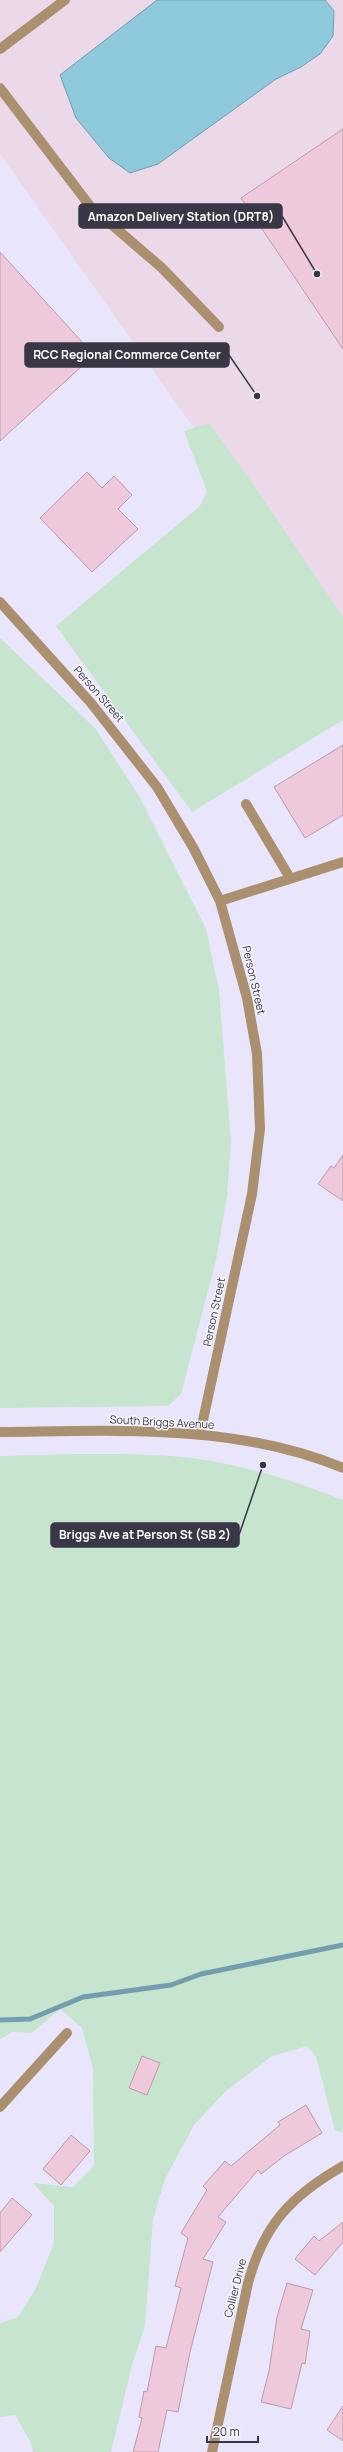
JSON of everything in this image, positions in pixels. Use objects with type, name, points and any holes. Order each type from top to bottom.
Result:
[{"type":"street","points":[[0,50],[64,0]]},
{"type":"street","points":[[0,88],[90,206],[162,268],[219,327]]},
{"type":"street","name":"Person Street","points":[[0,602],[91,703],[157,787],[194,848],[220,901],[247,998],[257,1054],[260,1129],[252,1194],[200,1434]]},
{"type":"street","points":[[246,804],[290,878]]},
{"type":"street","points":[[220,901],[343,862]]},
{"type":"street","name":"South Briggs Avenue","points":[[0,1432],[143,1431],[200,1434],[253,1442],[343,1468]]},
{"type":"street","points":[[0,2107],[67,2032]]},
{"type":"street","name":"Collier Drive","points":[[212,2452],[248,2283],[261,2244],[274,2223],[287,2208],[318,2182],[343,2166]]},
{"type":"shaded area","points":[[0,0],[343,0],[343,639],[0,154]]},
{"type":"green space","points":[[209,423],[257,490],[343,617],[343,720],[192,812],[56,626],[200,506],[207,491],[184,431]]},
{"type":"green space","points":[[0,638],[95,728],[139,796],[206,929],[219,990],[231,1142],[227,1196],[216,1260],[181,1394],[168,1406],[0,1408]]},
{"type":"green space","points":[[76,1454],[152,1455],[208,1460],[271,1475],[343,1500],[343,2120],[342,2133],[335,2130],[316,2057],[307,2046],[272,2056],[226,2091],[194,2125],[165,2179],[153,2219],[145,2326],[132,2365],[111,2452],[33,2452],[31,2443],[15,2415],[0,2417],[0,2323],[18,2317],[36,2288],[54,2243],[54,2206],[33,2183],[73,2187],[94,2166],[93,2069],[82,2028],[60,2009],[32,2033],[13,2032],[0,2039],[0,1456]]},
{"type":"water","points":[[157,0],[325,0],[334,11],[333,36],[320,54],[301,67],[276,79],[158,164],[130,173],[109,158],[76,118],[60,75]]},
{"type":"building","points":[[343,129],[343,349],[241,198]]},
{"type":"building","points":[[0,252],[94,355],[0,441]]},
{"type":"building","points":[[87,472],[102,488],[114,476],[132,495],[118,509],[138,529],[92,572],[40,518]]},
{"type":"building","points":[[343,745],[343,815],[305,838],[274,787]]},
{"type":"building","points":[[343,1155],[343,1201],[318,1184],[331,1166],[334,1168]]},
{"type":"building","points":[[142,2056],[160,2063],[147,2095],[129,2088]]},
{"type":"building","points":[[306,2105],[322,2133],[284,2156],[261,2174],[258,2170],[218,2217],[226,2222],[203,2259],[213,2262],[190,2352],[178,2412],[167,2410],[158,2452],[133,2452],[142,2418],[139,2417],[144,2391],[147,2392],[156,2346],[166,2348],[181,2288],[175,2286],[188,2238],[181,2233],[207,2190],[203,2186],[225,2161],[231,2166],[280,2125],[278,2122]]},
{"type":"building","points":[[71,2135],[90,2151],[61,2185],[43,2169]]},
{"type":"building","points":[[12,2198],[32,2215],[0,2252],[0,2213]]},
{"type":"building","points":[[343,2222],[343,2242],[315,2275],[295,2259],[314,2236],[319,2241]]},
{"type":"building","points":[[287,2283],[313,2290],[301,2329],[310,2331],[305,2364],[302,2363],[291,2409],[261,2402],[269,2371],[277,2317]]},
{"type":"building","points":[[343,2406],[343,2441],[327,2430]]},
{"type":"waterway","points":[[0,2020],[30,2019],[83,1997],[171,1985],[201,1974],[343,1945]]},
{"type":"place","name":"Amazon Delivery Station (DRT8)","points":[[317,274]]},
{"type":"place","name":"RCC Regional Commerce Center","points":[[257,396]]},
{"type":"place","name":"Briggs Ave at Person St (SB 2)","points":[[263,1465]]}]
